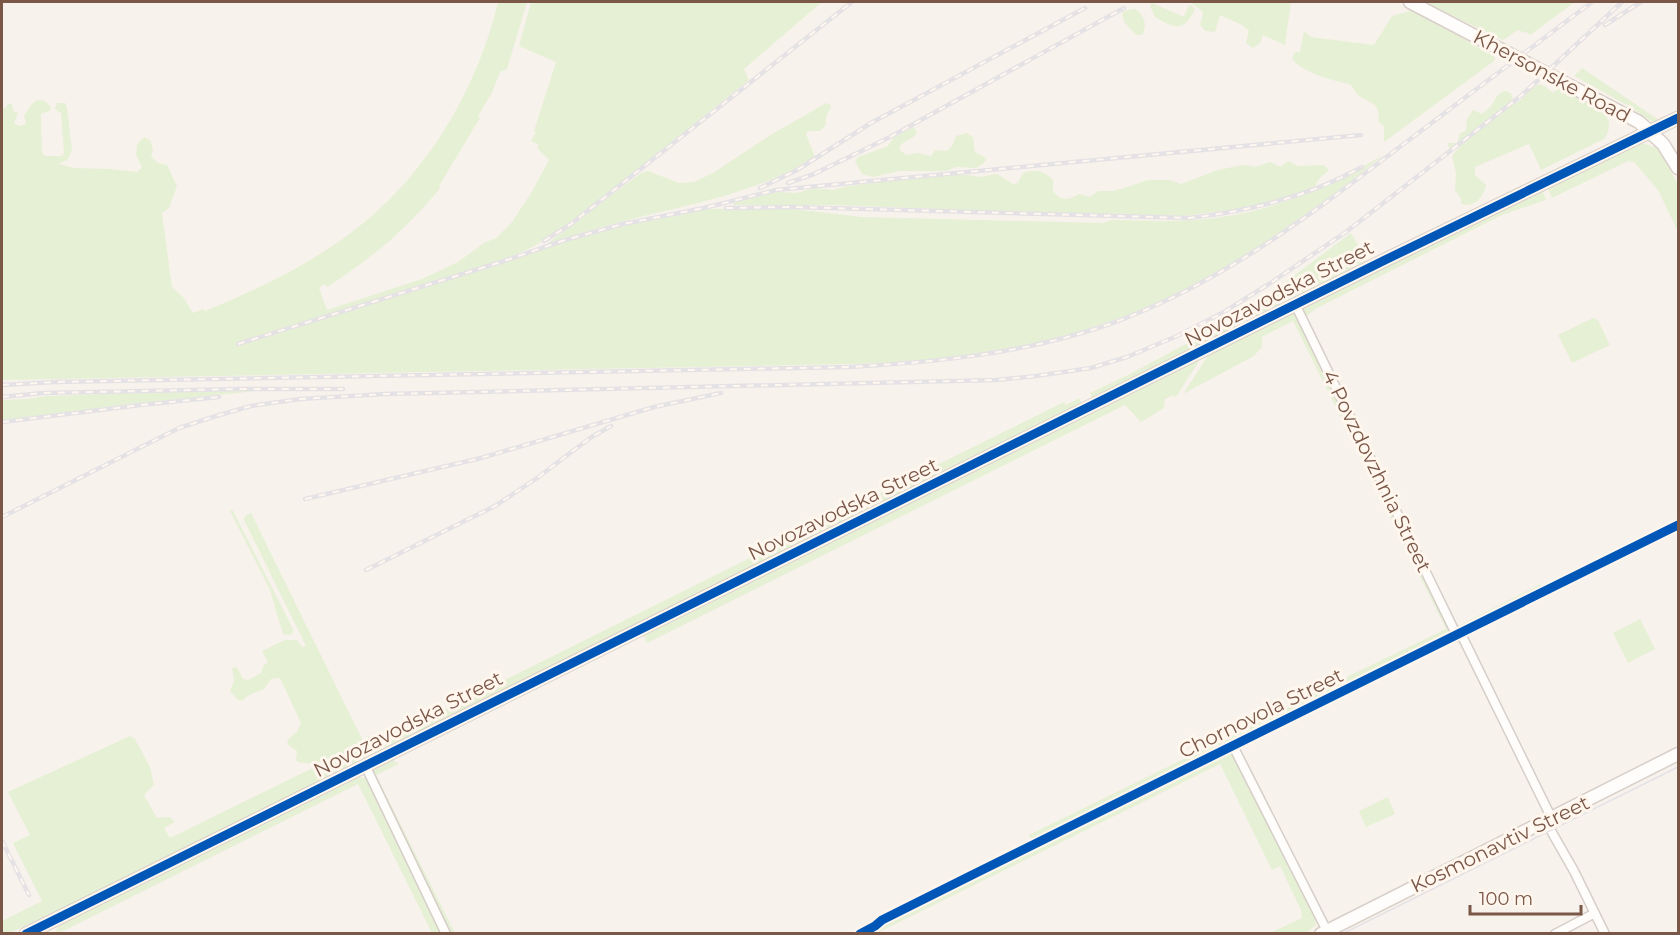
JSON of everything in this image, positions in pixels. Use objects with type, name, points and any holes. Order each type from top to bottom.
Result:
[{"type":"street","name":"Khersonske Road","points":[[1410,2],[1624,113],[1651,132],[1663,144],[1678,168]]},
{"type":"street","name":"Novozavodska Street","points":[[26,933],[46,929],[365,765],[1387,259],[1678,118]]},
{"type":"street","name":"4 Povzdovzhnia Street","points":[[1296,306],[1605,933]]},
{"type":"street","name":"Chornovola Street","points":[[860,933],[972,875],[1678,525]]},
{"type":"street","points":[[1233,746],[1324,932]]},
{"type":"street","name":"Kosmonavtiv Street","points":[[1324,932],[1549,821],[1678,754]]},
{"type":"street","points":[[365,765],[446,933]]},
{"type":"street","points":[[1555,933],[1595,913]]},
{"type":"green space","points":[[498,2],[527,2],[507,69],[500,72],[492,93],[478,116],[480,118],[439,186],[440,188],[414,217],[359,265],[327,287],[324,284],[319,288],[327,310],[422,279],[458,262],[484,243],[496,238],[512,222],[549,160],[537,148],[539,145],[531,141],[536,132],[534,131],[556,62],[519,46],[531,2],[822,2],[744,69],[749,80],[571,223],[536,245],[504,261],[238,345],[505,262],[565,241],[669,214],[705,209],[794,209],[862,217],[1103,223],[1111,220],[1160,221],[1216,218],[1267,207],[1315,190],[1385,154],[1269,242],[1220,273],[1194,286],[1135,312],[1074,333],[979,355],[923,361],[851,364],[2,380],[2,109],[8,104],[12,104],[13,111],[18,113],[14,123],[20,126],[26,124],[24,115],[33,103],[39,100],[47,102],[51,110],[41,114],[42,152],[45,156],[62,156],[64,153],[61,113],[55,108],[57,103],[65,103],[72,150],[68,159],[59,164],[74,168],[137,172],[142,167],[136,155],[137,144],[144,137],[150,140],[153,150],[151,156],[158,163],[167,165],[177,186],[169,208],[162,213],[172,287],[183,297],[193,313],[203,309],[205,311],[269,283],[310,260],[349,234],[391,198],[432,149],[450,121],[479,63]]},
{"type":"green space","points":[[1190,2],[1291,2],[1285,45],[1263,35],[1260,43],[1253,48],[1246,43],[1249,31],[1242,25],[1220,15],[1215,32],[1205,31],[1200,25],[1203,12]]},
{"type":"green space","points":[[1424,2],[1575,2],[1530,35],[1518,30],[1503,40]]},
{"type":"green space","points":[[1152,3],[1182,16],[1189,5],[1195,9],[1187,22],[1173,26],[1155,17],[1150,6]]},
{"type":"green space","points":[[1136,9],[1144,21],[1145,28],[1142,35],[1136,35],[1124,22],[1122,12]]},
{"type":"green space","points":[[1413,10],[1495,57],[1494,61],[1384,142],[1384,126],[1379,123],[1377,107],[1358,95],[1350,84],[1309,71],[1292,58],[1295,52],[1300,52],[1304,31],[1311,37],[1374,45],[1392,16]]},
{"type":"green space","points":[[1582,68],[1662,122],[1657,125],[1627,105],[1574,76]]},
{"type":"green space","points":[[1539,84],[1553,93],[1558,88],[1603,112],[1609,123],[1604,139],[1541,170],[1529,144],[1475,167],[1475,175],[1486,185],[1485,189],[1478,201],[1466,205],[1461,204],[1461,199],[1455,190],[1456,173],[1452,156],[1461,145]]},
{"type":"green space","points":[[1505,91],[1511,93],[1513,100],[1451,150],[1448,143],[1457,143],[1460,133],[1466,131],[1467,119],[1473,110],[1482,114],[1499,94]]},
{"type":"green space","points":[[826,103],[831,105],[826,125],[820,131],[809,131],[806,134],[815,157],[791,171],[741,191],[548,243],[641,173],[648,171],[679,183],[694,182],[713,173],[769,136]]},
{"type":"green space","points":[[913,127],[917,132],[915,136],[900,145],[900,150],[906,155],[918,153],[931,156],[935,150],[947,151],[956,136],[967,133],[973,137],[975,152],[986,158],[985,162],[976,168],[956,167],[946,171],[899,171],[873,177],[862,174],[855,162],[858,157],[888,146],[893,138]]},
{"type":"green space","points":[[1640,143],[1656,147],[1660,151],[1678,185],[1678,232],[1658,190],[1634,162],[1628,161],[1552,198],[1547,187]]},
{"type":"green space","points":[[1288,161],[1298,166],[1323,165],[1329,170],[1318,180],[1314,188],[1288,198],[1245,208],[1184,216],[1090,215],[835,205],[733,205],[734,202],[778,192],[796,193],[815,188],[833,190],[847,186],[940,175],[979,177],[997,174],[1013,184],[1018,183],[1023,173],[1032,171],[1046,174],[1053,180],[1053,191],[1059,197],[1068,199],[1079,194],[1090,197],[1098,191],[1114,191],[1148,180],[1170,180],[1181,184],[1218,170],[1243,165],[1256,167],[1270,162],[1281,167]]},
{"type":"green space","points":[[1542,190],[1546,200],[1502,215],[1317,308],[1306,316],[1458,626],[1541,584],[1541,588],[1459,631],[1301,309]]},
{"type":"green space","points":[[1351,233],[1367,260],[1216,339],[1092,398],[1090,393],[1210,331],[1213,336]]},
{"type":"green space","points":[[1296,313],[1452,633],[1034,840],[1029,835],[1446,629],[1293,321],[1262,337],[1262,347],[1254,356],[1183,394],[1209,354]]},
{"type":"green space","points":[[1593,318],[1598,320],[1610,345],[1572,363],[1558,335]]},
{"type":"green space","points":[[1196,361],[1198,363],[1175,398],[1174,395],[1165,399],[1164,408],[1141,422],[1125,405],[647,643],[643,635],[645,629]]},
{"type":"green space","points":[[241,389],[257,391],[2,421],[2,400],[46,396]]},
{"type":"green space","points":[[1079,398],[1082,404],[366,760],[362,757],[357,760],[358,764],[350,771],[10,933],[2,933],[2,921],[42,901],[13,843],[30,835],[8,792],[130,736],[135,739],[150,767],[154,785],[144,795],[157,818],[170,817],[175,822],[164,828],[170,838],[321,764],[320,762],[311,764],[298,762],[296,760],[297,751],[287,744],[301,723],[280,678],[271,679],[264,689],[249,695],[242,701],[230,691],[234,681],[232,668],[237,667],[243,679],[248,680],[261,673],[264,664],[268,663],[262,651],[285,640],[297,640],[302,647],[306,646],[244,520],[245,516],[251,513],[364,743],[368,736],[396,734],[1064,402],[1066,405]]},
{"type":"green space","points":[[232,509],[293,629],[290,635],[283,634],[270,590],[230,511]]},
{"type":"green space","points":[[1640,619],[1655,649],[1628,663],[1613,633]]},
{"type":"green space","points":[[1227,753],[1236,757],[1315,918],[1316,925],[1306,933],[1270,933],[1302,918],[1301,910],[1280,866],[1272,870],[1220,764],[877,933],[867,934],[884,923]]},
{"type":"green space","points":[[390,758],[399,764],[376,775],[455,933],[449,933],[370,771],[372,767]]},
{"type":"green space","points":[[356,776],[368,779],[442,933],[432,933],[358,784],[55,933],[59,925]]},
{"type":"green space","points":[[1388,797],[1395,814],[1366,827],[1359,811]]},
{"type":"tram line","points":[[1342,934],[1678,767]]},
{"type":"railway","points":[[544,241],[571,224],[852,2]]},
{"type":"railway","points":[[2,385],[55,382],[850,367],[946,359],[1041,344],[1104,326],[1144,310],[1221,272],[1257,250],[1328,201],[1592,2]]},
{"type":"railway","points":[[2,517],[179,428],[251,406],[300,399],[385,394],[997,380],[1091,368],[1127,357],[1177,336],[1224,312],[1346,232],[1522,95],[1622,2]]},
{"type":"railway","points":[[1605,25],[1641,2]]},
{"type":"railway","points":[[760,188],[797,170],[871,123],[1085,8]]},
{"type":"railway","points":[[788,183],[814,174],[890,137],[1124,8]]},
{"type":"railway","points":[[238,344],[565,240],[623,224],[704,208],[776,190],[1361,135]]},
{"type":"railway","points":[[726,208],[793,207],[1189,218],[1278,201],[1321,187],[1362,167]]},
{"type":"railway","points":[[2,397],[43,393],[343,389]]},
{"type":"railway","points":[[305,499],[481,458],[654,407],[721,393]]},
{"type":"railway","points":[[2,422],[219,397]]},
{"type":"railway","points":[[366,570],[495,506],[590,438],[611,426]]},
{"type":"railway","points":[[2,841],[29,895]]},
{"type":"cycle path","points":[[26,934],[1387,259],[1678,118]]},
{"type":"cycle path","points":[[860,934],[882,920],[1678,525]]}]
